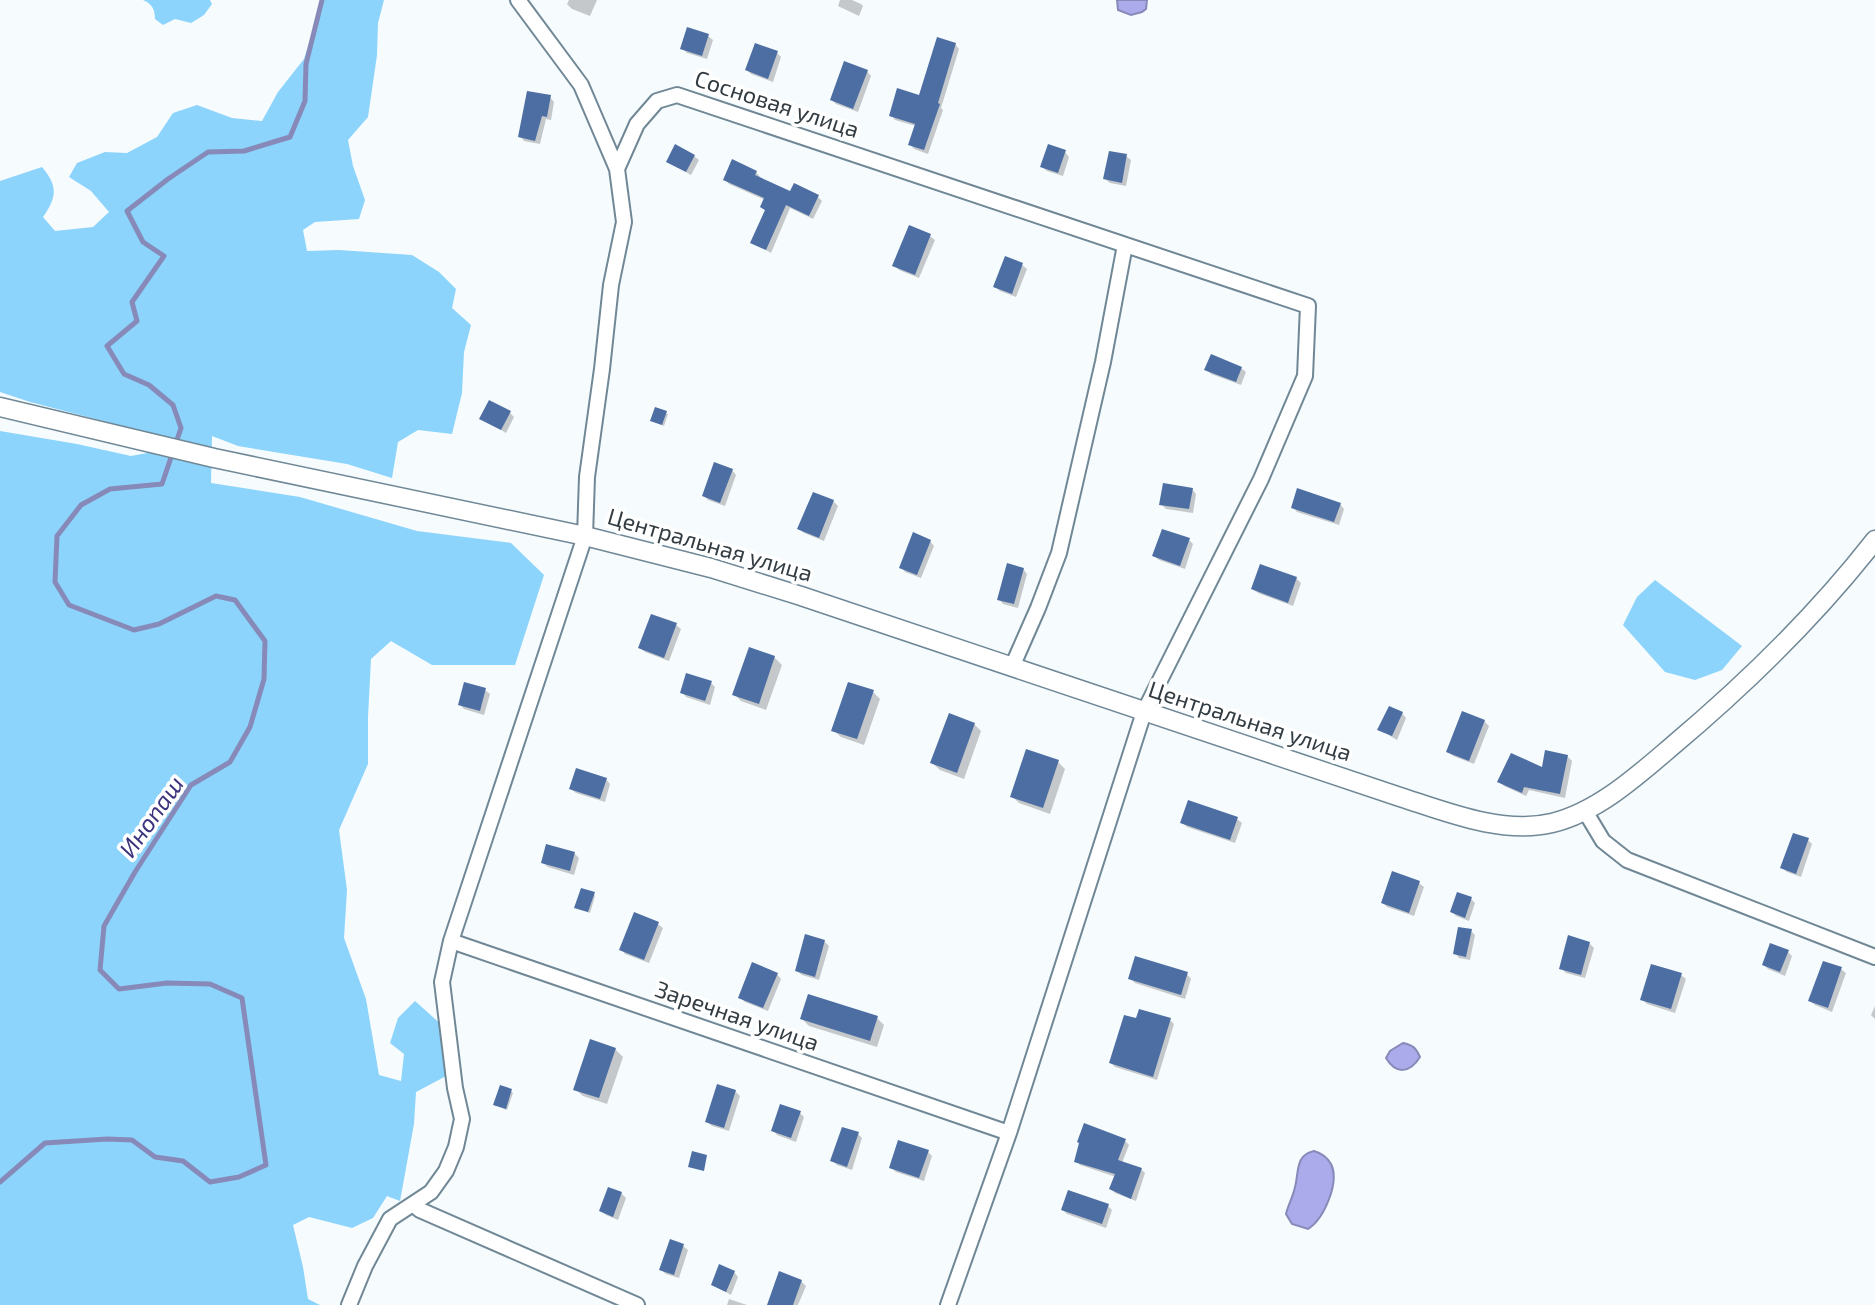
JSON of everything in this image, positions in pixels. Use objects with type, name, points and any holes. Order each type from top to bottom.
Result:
[{"type":"street","points":[[349,1305],[365,1266],[390,1219],[431,1192],[446,1171],[456,1147],[462,1119],[442,982],[451,941],[585,536],[587,477],[611,285],[624,222],[617,169],[581,85],[518,0]]},
{"type":"street","name":"Сосновая улица","points":[[617,169],[637,124],[657,101],[677,95],[1308,306],[1305,376],[1261,479],[1144,712]]},
{"type":"street","points":[[1012,667],[1059,553],[1103,362],[1125,245]]},
{"type":"street","name":"Центральная улица","points":[[0,407],[214,458],[585,536],[711,568],[1476,822],[1506,826],[1550,824],[1585,811],[1649,766],[1749,679],[1803,626],[1875,540]]},
{"type":"street","points":[[948,1305],[1009,1133],[1144,712]]},
{"type":"street","points":[[1585,811],[1603,841],[1627,860],[1875,957]]},
{"type":"street","name":"Заречная улица","points":[[451,941],[1009,1133]]},
{"type":"street","points":[[414,1205],[637,1305]]},
{"type":"shaded area","points":[[143,0],[210,0],[212,4],[204,15],[191,23],[175,19],[163,25],[155,19],[151,5]]},
{"type":"shaded area","points":[[323,0],[384,0],[378,23],[377,55],[368,117],[348,140],[353,166],[365,200],[359,219],[315,222],[303,230],[307,251],[339,250],[412,255],[439,272],[456,289],[452,308],[471,325],[464,352],[462,393],[452,434],[418,430],[398,442],[392,478],[347,464],[238,446],[212,436],[211,483],[300,497],[417,531],[511,543],[544,575],[515,665],[432,665],[391,641],[371,659],[368,764],[339,830],[347,890],[344,938],[366,999],[379,1075],[401,1081],[404,1054],[390,1043],[398,1018],[415,1001],[444,1027],[448,1075],[416,1092],[414,1124],[400,1201],[387,1196],[373,1218],[352,1228],[309,1217],[293,1225],[308,1299],[320,1305],[0,1305],[0,431],[131,456],[147,453],[145,435],[0,392],[0,181],[42,167],[51,180],[54,192],[43,217],[55,231],[93,227],[109,212],[91,191],[69,177],[77,163],[105,152],[127,153],[157,137],[173,113],[197,105],[232,118],[262,121],[278,92],[304,59]]},
{"type":"shaded area","points":[[1117,0],[1147,0],[1146,9],[1131,15],[1118,10]]},
{"type":"shaded area","points":[[1655,580],[1742,646],[1722,670],[1695,680],[1665,672],[1623,625],[1637,597]]},
{"type":"shaded area","points":[[1403,1043],[1414,1047],[1420,1057],[1412,1066],[1403,1070],[1394,1067],[1386,1058],[1390,1051]]},
{"type":"shaded area","points":[[1314,1151],[1324,1156],[1331,1164],[1333,1180],[1325,1209],[1308,1229],[1292,1224],[1286,1214],[1301,1160]]},
{"type":"building","points":[[687,27],[709,34],[702,56],[680,49]]},
{"type":"building","points":[[937,37],[956,43],[938,103],[940,104],[924,150],[908,145],[915,124],[889,116],[897,88],[919,95]]},
{"type":"building","points":[[755,43],[778,51],[768,79],[745,70]]},
{"type":"building","points":[[844,61],[868,70],[853,109],[830,100]]},
{"type":"building","points":[[527,91],[551,95],[547,117],[542,116],[535,141],[518,137]]},
{"type":"building","points":[[675,144],[695,155],[686,172],[666,162]]},
{"type":"building","points":[[1048,144],[1066,150],[1058,173],[1040,167]]},
{"type":"building","points":[[1109,151],[1127,154],[1122,183],[1103,179]]},
{"type":"building","points":[[732,159],[757,171],[755,175],[790,191],[794,183],[819,195],[809,216],[786,205],[766,250],[750,243],[765,210],[760,207],[764,198],[723,180]]},
{"type":"building","points":[[909,225],[931,234],[915,275],[892,266]]},
{"type":"building","points":[[1005,256],[1023,263],[1012,294],[993,287]]},
{"type":"building","points":[[1211,354],[1242,367],[1236,382],[1204,370]]},
{"type":"building","points":[[489,400],[511,411],[501,430],[479,419]]},
{"type":"building","points":[[655,407],[667,411],[662,425],[650,421]]},
{"type":"building","points":[[714,462],[733,469],[720,503],[702,496]]},
{"type":"building","points":[[1163,483],[1193,488],[1189,509],[1159,505]]},
{"type":"building","points":[[1297,488],[1341,503],[1334,522],[1291,508]]},
{"type":"building","points":[[813,492],[834,500],[819,538],[797,529]]},
{"type":"building","points":[[1162,529],[1190,538],[1180,566],[1152,556]]},
{"type":"building","points":[[913,532],[931,540],[917,575],[899,568]]},
{"type":"building","points":[[1007,563],[1024,568],[1014,604],[997,600]]},
{"type":"building","points":[[1260,564],[1297,577],[1288,603],[1251,589]]},
{"type":"building","points":[[651,614],[677,623],[664,658],[638,648]]},
{"type":"building","points":[[749,647],[775,656],[759,704],[732,695]]},
{"type":"building","points":[[686,673],[712,681],[705,701],[680,693]]},
{"type":"building","points":[[464,682],[486,688],[480,711],[458,705]]},
{"type":"building","points":[[848,682],[874,690],[857,739],[831,731]]},
{"type":"building","points":[[1389,706],[1403,712],[1392,736],[1377,730]]},
{"type":"building","points":[[1462,711],[1485,720],[1469,761],[1446,752]]},
{"type":"building","points":[[949,713],[975,723],[957,773],[930,763]]},
{"type":"building","points":[[1026,749],[1059,760],[1043,808],[1010,797]]},
{"type":"building","points":[[1545,750],[1568,755],[1560,794],[1524,787],[1522,793],[1497,782],[1511,753],[1542,767]]},
{"type":"building","points":[[576,768],[607,778],[600,799],[569,789]]},
{"type":"building","points":[[1188,800],[1238,817],[1230,840],[1180,823]]},
{"type":"building","points":[[1793,833],[1809,838],[1796,874],[1780,868]]},
{"type":"building","points":[[546,844],[575,852],[570,871],[541,863]]},
{"type":"building","points":[[1392,871],[1420,881],[1409,913],[1381,903]]},
{"type":"building","points":[[581,888],[595,892],[588,912],[574,908]]},
{"type":"building","points":[[1457,892],[1472,897],[1465,918],[1450,912]]},
{"type":"building","points":[[634,912],[659,922],[644,960],[619,950]]},
{"type":"building","points":[[1458,927],[1472,929],[1466,957],[1453,954]]},
{"type":"building","points":[[805,934],[825,940],[815,977],[795,971]]},
{"type":"building","points":[[1568,935],[1590,942],[1581,975],[1559,969]]},
{"type":"building","points":[[1770,943],[1789,950],[1780,972],[1762,965]]},
{"type":"building","points":[[1135,956],[1188,972],[1181,995],[1128,979]]},
{"type":"building","points":[[1823,961],[1842,967],[1828,1008],[1808,1001]]},
{"type":"building","points":[[752,962],[778,973],[763,1008],[738,998]]},
{"type":"building","points":[[1651,964],[1682,973],[1671,1009],[1640,1000]]},
{"type":"building","points":[[808,994],[878,1016],[870,1041],[800,1019]]},
{"type":"building","points":[[1139,1009],[1171,1018],[1153,1077],[1109,1063],[1124,1015],[1136,1018]]},
{"type":"building","points":[[590,1039],[616,1048],[599,1098],[573,1090]]},
{"type":"building","points":[[717,1084],[736,1090],[724,1128],[705,1122]]},
{"type":"building","points":[[500,1085],[512,1089],[506,1109],[493,1105]]},
{"type":"building","points":[[780,1104],[801,1111],[791,1138],[771,1131]]},
{"type":"building","points":[[1084,1123],[1126,1139],[1118,1160],[1142,1168],[1131,1199],[1109,1189],[1115,1174],[1074,1162]]},
{"type":"building","points":[[842,1127],[859,1132],[847,1167],[830,1161]]},
{"type":"building","points":[[898,1140],[929,1150],[919,1178],[889,1168]]},
{"type":"building","points":[[692,1151],[707,1155],[704,1171],[688,1167]]},
{"type":"building","points":[[608,1187],[622,1192],[613,1217],[599,1211]]},
{"type":"building","points":[[1068,1190],[1109,1204],[1102,1224],[1061,1210]]},
{"type":"building","points":[[670,1239],[684,1244],[674,1275],[659,1270]]},
{"type":"building","points":[[719,1264],[735,1271],[726,1292],[711,1285]]},
{"type":"building","points":[[779,1271],[802,1280],[793,1305],[767,1305]]},
{"type":"waterway","name":"Инопаш","points":[[0,1182],[45,1143],[107,1139],[132,1140],[155,1157],[183,1161],[210,1182],[239,1177],[266,1165],[242,998],[210,984],[167,983],[119,989],[100,970],[104,926],[135,872],[191,785],[230,762],[250,727],[264,679],[265,641],[235,600],[216,596],[159,624],[134,630],[69,605],[55,582],[57,536],[81,505],[110,489],[162,484],[181,428],[173,405],[149,385],[124,374],[107,346],[137,321],[132,302],[164,256],[143,242],[127,211],[208,152],[244,151],[290,137],[305,101],[306,64],[322,0]]}]
